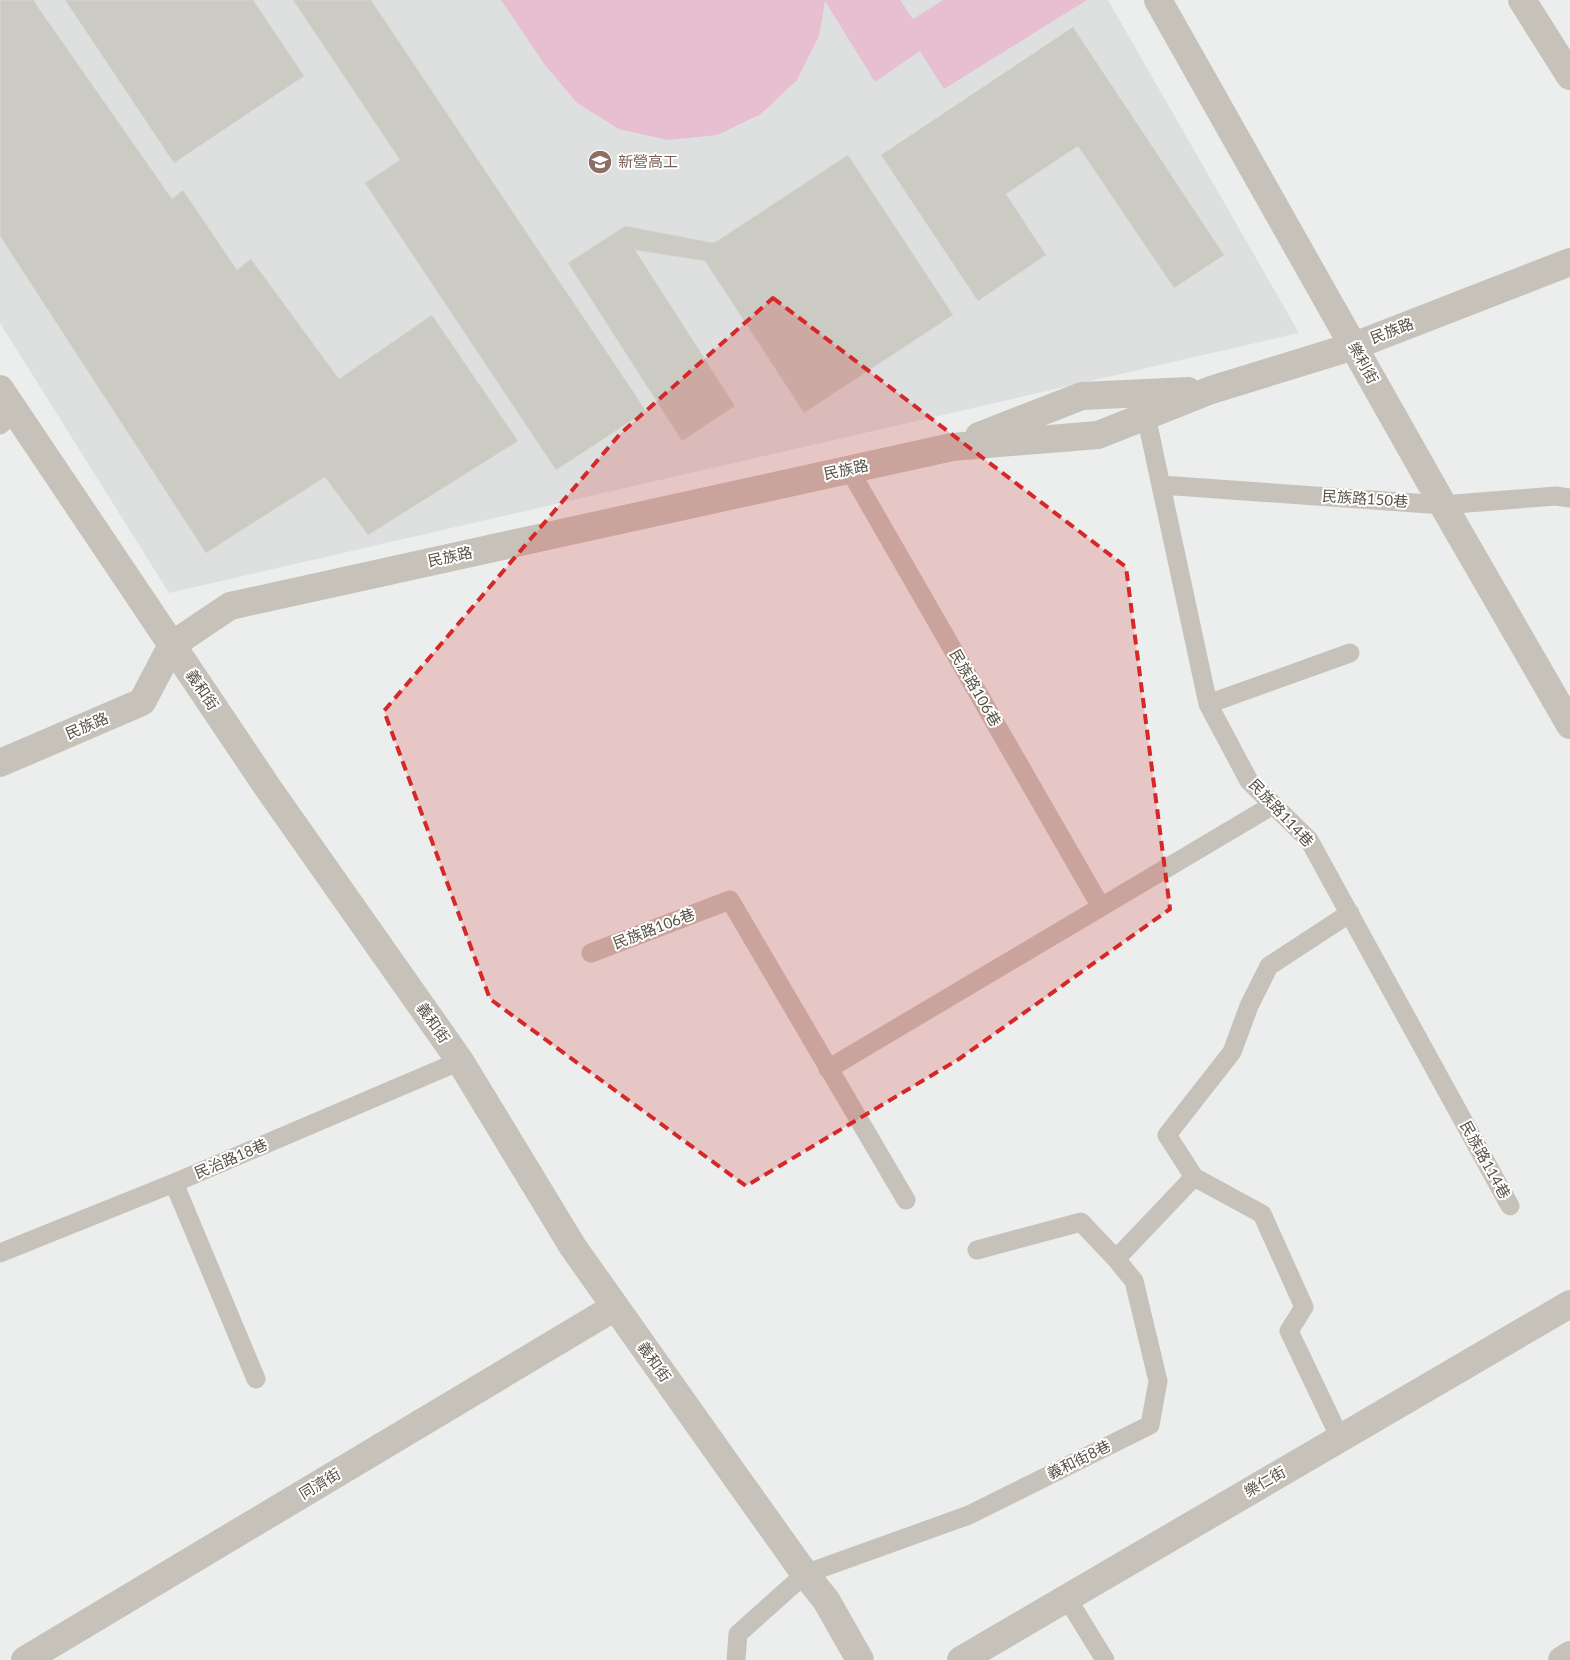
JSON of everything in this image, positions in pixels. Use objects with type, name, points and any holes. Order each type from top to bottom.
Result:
[{"type":"street","name":"樂利街","points":[[1158,0],[1443,505],[1570,725]]},
{"type":"street","points":[[1522,0],[1570,76]]},
{"type":"street","name":"民族路","points":[[0,762],[142,702],[172,644],[230,606],[952,447],[1098,435],[1211,390],[1354,346],[1570,262]]},
{"type":"street","name":"義和街","points":[[0,389],[8,418],[172,644],[268,788],[460,1061],[573,1247],[805,1574],[826,1600],[860,1660]]},
{"type":"street","name":"民族路","points":[[952,447],[1082,396],[1211,390]]},
{"type":"street","name":"樂仁街","points":[[974,1657],[1067,1598],[1570,1304]]},
{"type":"street","name":"同濟街","points":[[25,1660],[615,1307]]},
{"type":"street","points":[[1562,1660],[1570,1655]]},
{"type":"lane","name":"民族路114巷","points":[[1146,416],[1208,704],[1250,782],[1309,840],[1510,1206]]},
{"type":"lane","name":"民族路106巷","points":[[850,470],[1101,907]]},
{"type":"lane","name":"民族路150巷","points":[[1161,485],[1443,505],[1556,496],[1570,498]]},
{"type":"lane","points":[[1208,704],[1350,654]]},
{"type":"lane","points":[[828,1069],[1273,805]]},
{"type":"lane","name":"民族路106巷","points":[[591,953],[730,900],[906,1200]]},
{"type":"lane","points":[[1340,1438],[1288,1331],[1304,1307],[1262,1214],[1194,1177],[1167,1136],[1232,1052],[1248,1006],[1269,966],[1350,913]]},
{"type":"lane","name":"民治路18巷","points":[[0,1253],[174,1183],[460,1061]]},
{"type":"lane","points":[[1116,1259],[1194,1177]]},
{"type":"lane","points":[[174,1183],[256,1379]]},
{"type":"lane","name":"義和街8巷","points":[[736,1660],[738,1634],[805,1574],[969,1515],[1150,1425],[1158,1381],[1134,1281],[1116,1259],[1080,1222],[978,1250]]},
{"type":"lane","points":[[1067,1598],[1105,1660]]},
{"type":"highlighted area","points":[[773,298],[1126,567],[1170,909],[959,1059],[746,1186],[490,999],[384,711],[620,434]]},
{"type":"shaded area","name":"新營高工","points":[[0,0],[1108,0],[1299,333],[169,593],[0,323]]},
{"type":"shaded area","points":[[501,0],[900,0],[913,19],[943,0],[1087,0],[944,89],[920,51],[875,82],[825,1],[819,36],[797,80],[761,114],[717,135],[668,140],[619,129],[577,103],[545,65]]},
{"type":"building","points":[[0,0],[33,0],[172,199],[183,190],[237,270],[251,259],[339,379],[432,315],[518,441],[368,535],[325,477],[206,553],[0,236]]},
{"type":"building","points":[[65,0],[253,0],[304,76],[174,163]]},
{"type":"building","points":[[293,0],[371,0],[646,411],[556,470],[365,183],[400,160]]},
{"type":"building","points":[[1073,27],[1224,255],[1174,288],[1078,146],[1006,194],[1046,255],[978,301],[881,155]]},
{"type":"building","points":[[848,155],[953,315],[804,413],[705,261],[635,250],[735,406],[682,441],[568,263],[625,226],[714,243]]},
{"type":"place","name":"新營高工","points":[[600,162]]}]
